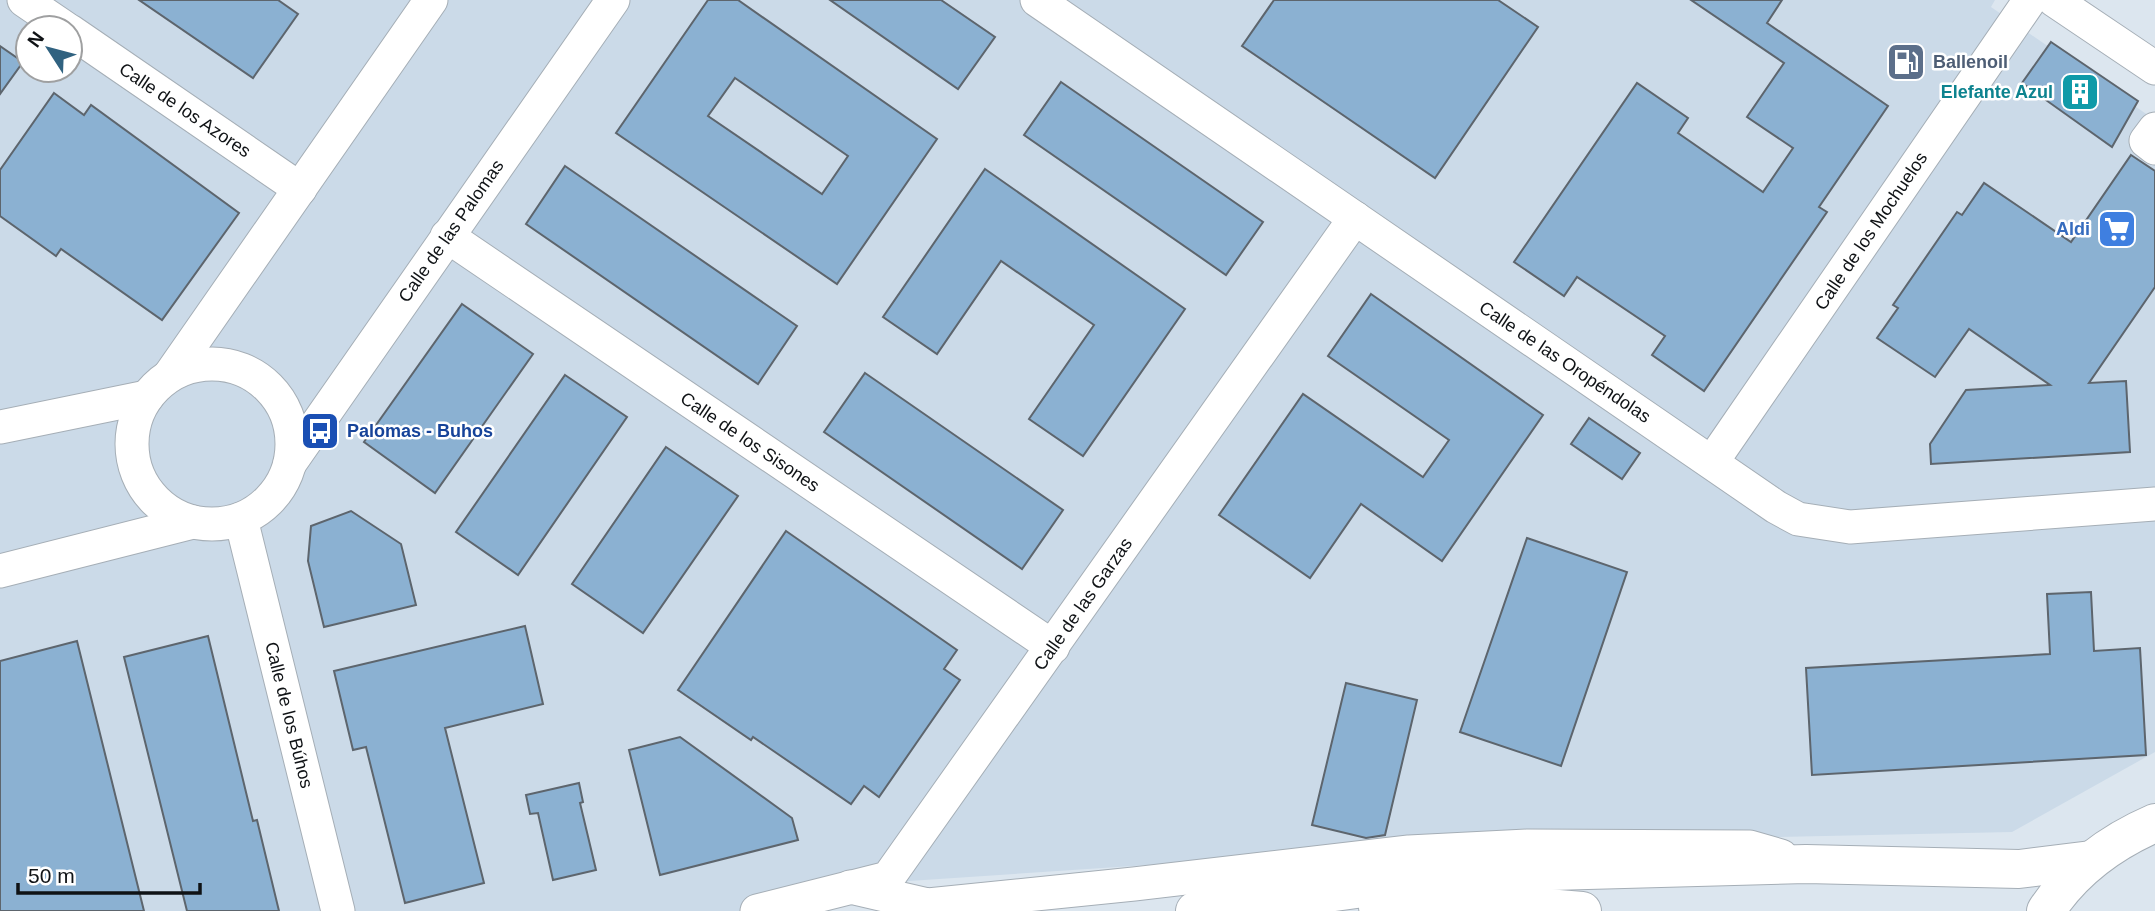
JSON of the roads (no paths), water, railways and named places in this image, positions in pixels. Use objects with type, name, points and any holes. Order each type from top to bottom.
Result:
[{"type":"main road","points":[[2046,911],[2059,891],[2091,860],[2138,830],[2155,823]]},
{"type":"main road","points":[[1200,910],[1473,873],[1806,864],[2019,869],[2091,860]]},
{"type":"main road","points":[[1200,910],[1435,906],[1582,911]]},
{"type":"street","points":[[24,0],[44,14]]},
{"type":"street","points":[[0,427],[158,386],[195,365],[222,364],[247,372],[270,387],[285,410],[292,436],[290,463],[280,486],[263,505],[242,519],[217,524],[193,522],[169,512],[149,495],[136,472],[131,446],[135,420],[158,386],[300,188],[431,0]]},
{"type":"street","name":"Calle de las Palomas","points":[[290,463],[613,0]]},
{"type":"street","name":"Calle de las Oropéndolas","points":[[1037,0],[1776,508],[1798,519],[1850,527],[2155,504]]},
{"type":"street","name":"Calle de los Mochuelos","points":[[1712,462],[2030,0]]},
{"type":"street","points":[[2054,0],[2149,58]]},
{"type":"street","name":"Calle de los Azores","points":[[84,41],[300,188]]},
{"type":"street","points":[[2155,129],[2146,141],[2155,148]]},
{"type":"street","name":"Calle de las Garzas","points":[[757,911],[888,877],[1355,218]]},
{"type":"street","name":"Calle de los Sisones","points":[[447,236],[1053,647]]},
{"type":"street","name":"Calle de los Búhos","points":[[242,519],[338,911]]},
{"type":"street","points":[[0,571],[193,522]]},
{"type":"street","points":[[850,887],[928,905],[1409,852],[1527,846],[1749,847],[1806,864]]},
{"type":"place","name":"Ballenoil","points":[[1906,62]]},
{"type":"place","name":"Elefante Azul","points":[[2080,92]]},
{"type":"place","name":"Aldi","points":[[2117,229]]},
{"type":"place","name":"Palomas - Buhos","points":[[320,431]]}]
